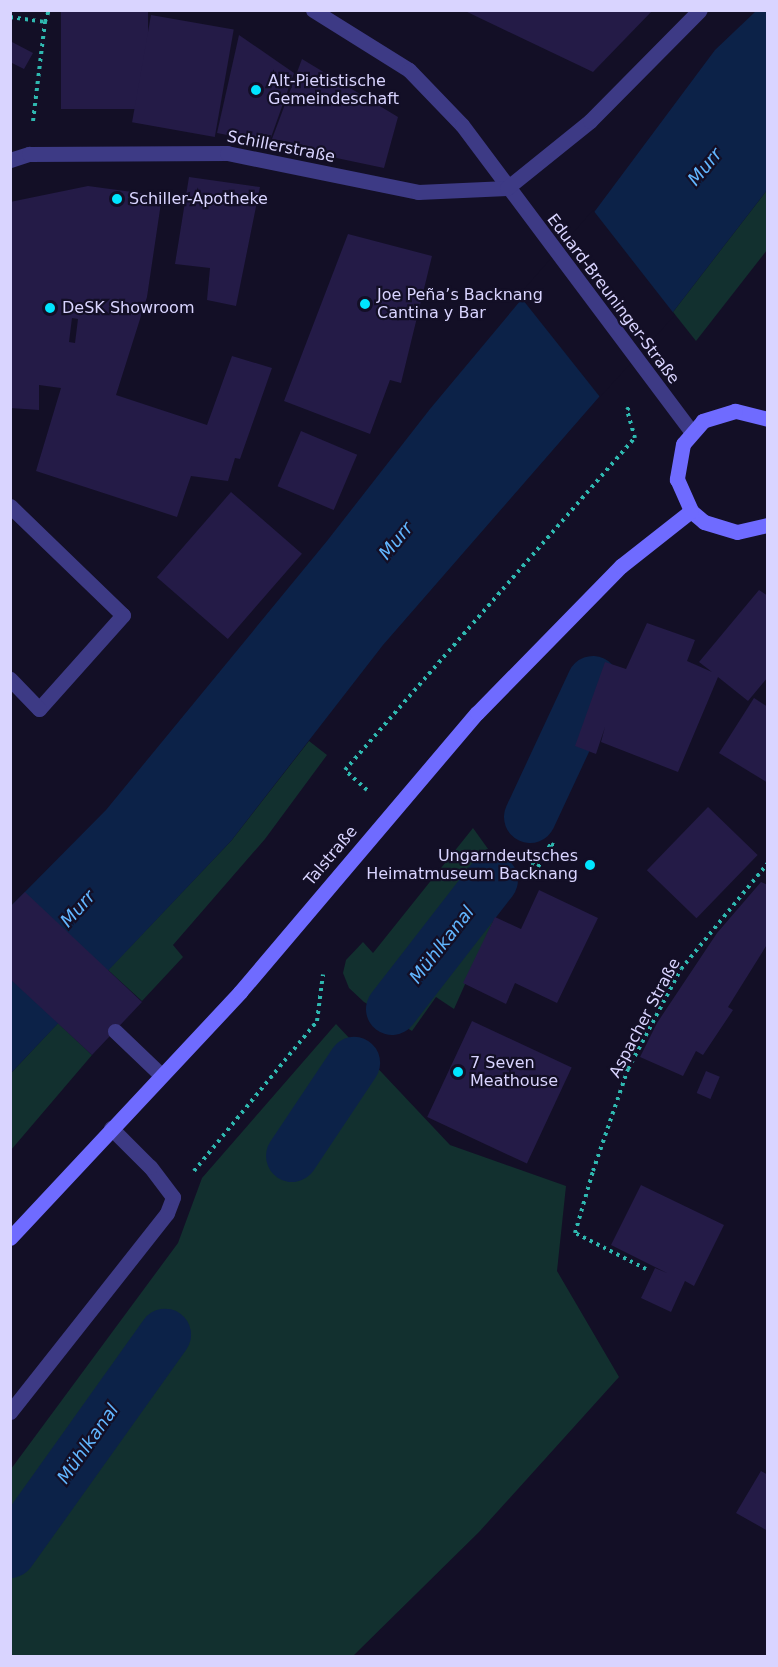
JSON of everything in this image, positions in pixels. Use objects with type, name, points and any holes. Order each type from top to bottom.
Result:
[{"type":"street","name":"Eduard-Breuninger-Straße","points":[[314,10],[408,69],[462,125],[557,255],[692,431]]},
{"type":"street","points":[[507,188],[590,120],[700,10]]},
{"type":"street","name":"Schillerstraße","points":[[10,160],[29,154],[226,153],[418,192],[507,188]]},
{"type":"street","points":[[768,419],[735,411],[717,414],[692,431],[683,444],[677,470],[682,496],[691,511],[720,530],[737,532],[768,525]]},
{"type":"street","points":[[10,506],[123,615],[39,709],[10,679]]},
{"type":"street","name":"Talstraße","points":[[10,1238],[240,992],[477,713],[621,567],[691,511]]},
{"type":"street","points":[[115,1031],[161,1075]]},
{"type":"street","points":[[10,1412],[113,1287],[167,1213],[173,1197],[150,1167],[111,1128]]},
{"type":"path","points":[[29,154],[45,22],[49,10]]},
{"type":"path","points":[[10,16],[45,22]]},
{"type":"path","points":[[350,765],[620,454]]},
{"type":"path","points":[[519,855],[538,867],[551,844],[555,846]]},
{"type":"path","name":"Aspacher Straße","points":[[646,1269],[575,1233],[593,1171],[628,1069],[681,969],[768,863]]},
{"type":"path","points":[[173,1197],[317,1021],[323,974]]},
{"type":"green space","points":[[767,190],[767,250],[696,341],[673,312]]},
{"type":"green space","points":[[309,741],[327,755],[265,839],[173,945],[183,957],[142,1001],[108,970],[231,841]]},
{"type":"green space","points":[[473,828],[514,885],[495,917],[454,1009],[436,997],[412,1031],[364,1002],[349,988],[343,973],[346,960],[363,942],[373,953]]},
{"type":"green space","points":[[58,1023],[92,1055],[11,1150],[11,1073]]},
{"type":"green space","points":[[336,1024],[450,1145],[566,1186],[557,1271],[619,1377],[479,1532],[353,1656],[11,1656],[11,1469],[178,1243],[202,1178]]},
{"type":"water","name":"Murr","points":[[756,11],[767,11],[767,190],[673,312],[383,645],[231,841],[11,1073],[10,907],[106,810],[327,541],[430,409],[592,215],[715,50]]},
{"type":"pier","points":[[593,210],[675,315],[600,397],[519,295]]},
{"type":"building","points":[[61,10],[148,10],[148,109],[61,109]]},
{"type":"building","points":[[463,10],[653,10],[593,72]]},
{"type":"building","points":[[151,15],[234,30],[215,137],[132,122]]},
{"type":"building","points":[[239,35],[294,73],[269,143],[217,133]]},
{"type":"building","points":[[12,42],[33,53],[24,69],[10,62]]},
{"type":"building","points":[[302,59],[398,117],[384,168],[289,148],[290,142],[272,139]]},
{"type":"building","points":[[189,177],[260,187],[236,306],[207,300],[210,268],[175,264]]},
{"type":"building","points":[[88,186],[162,196],[147,297],[116,395],[207,425],[232,356],[272,368],[240,459],[235,458],[228,481],[191,476],[177,517],[36,471],[61,388],[39,385],[39,410],[10,408],[10,202]],"holes":[[[72,318],[78,319],[75,343],[69,342]]]},
{"type":"building","points":[[348,234],[432,256],[401,383],[390,380],[370,434],[284,401]]},
{"type":"building","points":[[301,431],[357,455],[334,510],[278,486]]},
{"type":"building","points":[[231,492],[302,554],[228,639],[157,577]]},
{"type":"building","points":[[759,590],[768,596],[768,677],[748,701],[718,677],[678,772],[601,742],[605,727],[596,754],[575,746],[605,662],[626,669],[647,623],[695,640],[687,661],[712,672],[699,662]]},
{"type":"building","points":[[754,698],[768,707],[768,783],[719,753]]},
{"type":"building","points":[[708,807],[758,855],[697,918],[647,870]]},
{"type":"building","points":[[761,882],[768,885],[768,943],[728,1007],[733,1010],[703,1055],[696,1051],[683,1076],[640,1057],[657,1023],[717,933]]},
{"type":"building","points":[[539,890],[598,918],[557,1003],[515,983],[506,1004],[463,983],[495,917],[521,929]]},
{"type":"building","points":[[25,892],[142,1002],[92,1055],[10,979],[10,907]]},
{"type":"building","points":[[472,1021],[572,1067],[527,1164],[427,1117]]},
{"type":"building","points":[[706,1071],[720,1077],[710,1099],[697,1093]]},
{"type":"building","points":[[641,1185],[724,1225],[694,1286],[685,1281],[671,1312],[641,1298],[655,1268],[667,1273],[611,1245]]},
{"type":"building","points":[[761,1471],[768,1475],[768,1531],[736,1513]]},
{"type":"waterway","name":"Mühlkanal","points":[[530,817],[593,682]]},
{"type":"waterway","name":"Mühlkanal","points":[[392,1009],[492,880]]},
{"type":"waterway","name":"Mühlkanal","points":[[292,1156],[354,1063]]},
{"type":"waterway","name":"Mühlkanal","points":[[10,1552],[165,1335]]},
{"type":"place","name":"Alt-Pietistische Gemeindeschaft","points":[[256,90]]},
{"type":"place","name":"Schiller-Apotheke","points":[[117,199]]},
{"type":"place","name":"Joe Peña’s Backnang Cantina y Bar","points":[[365,304]]},
{"type":"place","name":"DeSK Showroom","points":[[50,308]]},
{"type":"place","name":"Ungarndeutsches Heimatmuseum Backnang","points":[[590,865]]},
{"type":"place","name":"7 Seven Meathouse","points":[[458,1072]]}]
